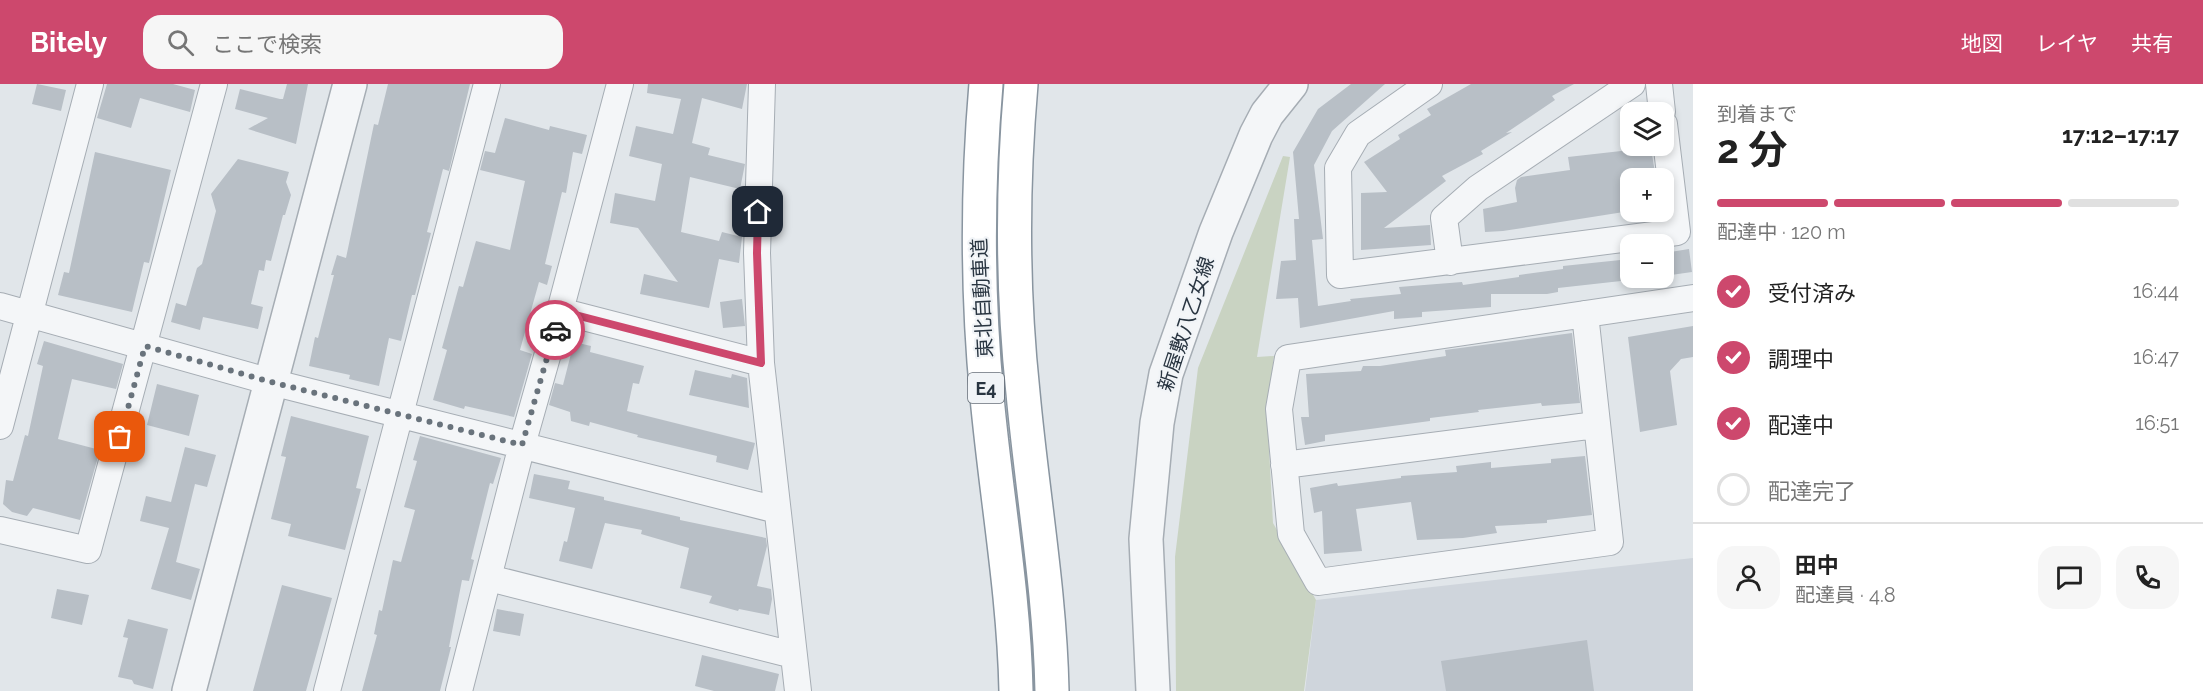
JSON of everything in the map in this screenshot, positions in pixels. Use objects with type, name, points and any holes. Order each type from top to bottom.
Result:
[{"type":"highway","name":"東北自動車道","points":[[986,84],[978,211],[979,296],[987,396],[1009,589],[1016,691]]},
{"type":"highway","name":"東北自動車道","points":[[1021,84],[1014,207],[1015,293],[1022,390],[1045,596],[1052,691]]},
{"type":"street","points":[[0,426],[90,84]]},
{"type":"street","points":[[0,530],[88,550],[214,84]]},
{"type":"street","points":[[189,691],[350,84]]},
{"type":"street","points":[[327,691],[487,84]]},
{"type":"street","points":[[459,691],[522,445],[620,84]]},
{"type":"street","points":[[762,84],[757,253],[761,363],[798,691]]},
{"type":"street","name":"新屋敷八乙女線","points":[[1153,691],[1146,539],[1157,423],[1166,374],[1216,232],[1256,135],[1267,114],[1291,84]]},
{"type":"street","points":[[1430,84],[1358,134],[1338,168],[1340,275],[1677,232],[1668,156]]},
{"type":"street","points":[[1450,262],[1444,218],[1478,188],[1632,84]]},
{"type":"street","points":[[1659,84],[1661,102]]},
{"type":"street","points":[[1585,314],[1610,542],[1318,582],[1291,534],[1279,409],[1288,358],[1585,314],[1693,298]]},
{"type":"street","points":[[0,306],[271,382],[777,510]]},
{"type":"street","points":[[560,311],[761,363]]},
{"type":"street","points":[[1284,465],[1596,425]]},
{"type":"street","points":[[489,578],[793,656]]},
{"type":"shaded area","points":[[1693,558],[1693,691],[1305,691],[1316,600]]},
{"type":"green space","points":[[1283,156],[1290,157],[1257,357],[1274,356],[1267,411],[1273,523],[1316,600],[1304,691],[1176,691],[1175,557],[1198,368]]},
{"type":"building","points":[[37,84],[66,90],[61,111],[32,104]]},
{"type":"building","points":[[107,84],[173,84],[195,90],[190,112],[140,98],[131,128],[97,118]]},
{"type":"building","points":[[287,84],[308,84],[296,144],[248,129],[268,118],[235,109],[240,89],[283,99]]},
{"type":"building","points":[[388,84],[470,84],[449,171],[443,169],[427,232],[431,233],[415,295],[412,295],[401,341],[389,338],[379,386],[349,379],[350,375],[309,366],[315,337],[318,338],[334,275],[331,275],[337,255],[346,258],[374,124],[378,125]]},
{"type":"building","points":[[648,84],[747,84],[742,109],[702,98],[692,143],[710,148],[708,155],[745,164],[740,189],[690,177],[681,232],[719,241],[722,232],[742,237],[739,263],[719,259],[709,308],[640,294],[644,274],[678,282],[638,228],[610,223],[615,193],[655,201],[662,164],[629,156],[636,126],[673,134],[681,99],[647,93]]},
{"type":"building","points":[[1351,84],[1385,84],[1332,131],[1314,165],[1323,239],[1312,240],[1318,306],[1351,301],[1350,299],[1401,294],[1399,287],[1462,282],[1463,285],[1563,269],[1563,266],[1620,260],[1620,281],[1558,288],[1558,292],[1547,294],[1491,294],[1491,307],[1422,312],[1422,317],[1394,319],[1394,311],[1300,328],[1298,298],[1276,299],[1281,261],[1296,260],[1294,219],[1299,219],[1293,152],[1318,109]]},
{"type":"building","points":[[1471,84],[1574,84],[1552,96],[1555,100],[1506,133],[1512,132],[1481,151],[1483,154],[1442,176],[1446,181],[1384,228],[1430,225],[1431,245],[1361,250],[1361,193],[1387,192],[1364,162],[1400,139],[1398,135],[1431,115],[1427,109]]},
{"type":"building","points":[[505,118],[549,130],[550,126],[587,135],[582,154],[573,152],[566,193],[562,192],[545,264],[552,266],[547,285],[539,282],[520,350],[532,354],[514,417],[465,406],[464,409],[433,400],[447,350],[442,348],[459,286],[463,287],[476,241],[510,250],[525,181],[480,170],[485,151],[495,153]]},
{"type":"building","points":[[1620,151],[1620,156],[1652,156],[1654,168],[1620,168],[1620,213],[1485,232],[1483,209],[1517,202],[1515,188],[1517,180],[1521,177],[1570,170],[1568,157]]},
{"type":"building","points":[[95,152],[171,170],[149,263],[144,262],[132,312],[58,295],[64,272],[69,273]]},
{"type":"building","points":[[238,159],[289,172],[286,182],[291,195],[285,215],[283,215],[271,261],[266,260],[264,271],[259,270],[251,304],[263,307],[258,329],[203,317],[200,330],[171,322],[176,303],[186,306],[197,268],[202,264],[216,211],[211,194]]},
{"type":"building","points":[[1689,249],[1692,272],[1674,275],[1674,251]]},
{"type":"building","points":[[742,299],[745,326],[723,328],[720,302]]},
{"type":"building","points":[[1693,326],[1693,357],[1681,359],[1670,371],[1677,425],[1640,432],[1628,337]]},
{"type":"building","points":[[1572,333],[1580,403],[1542,406],[1541,403],[1478,410],[1479,412],[1430,418],[1430,421],[1325,435],[1325,441],[1305,445],[1301,417],[1309,417],[1306,374],[1361,371],[1363,366],[1380,366],[1446,356],[1445,350]]},
{"type":"building","points":[[44,341],[123,364],[116,389],[72,379],[58,439],[100,450],[80,520],[33,508],[27,516],[12,512],[3,504],[6,480],[13,481],[25,435],[28,436],[43,366],[37,364]]},
{"type":"building","points":[[574,342],[591,346],[590,352],[644,366],[639,384],[633,383],[627,411],[755,443],[748,470],[716,462],[717,456],[637,437],[638,435],[590,422],[589,426],[571,421],[570,412],[549,405],[555,383],[563,385]]},
{"type":"building","points":[[695,370],[731,378],[732,374],[747,378],[749,408],[689,395]]},
{"type":"building","points":[[157,384],[199,395],[189,436],[147,425]]},
{"type":"building","points":[[291,416],[369,436],[356,488],[361,489],[345,550],[288,536],[291,524],[271,519],[286,457],[281,456]]},
{"type":"building","points":[[420,436],[501,458],[493,484],[490,483],[471,559],[474,560],[469,581],[462,580],[449,647],[451,647],[440,691],[362,691],[377,635],[374,634],[379,610],[382,611],[393,560],[401,562],[415,510],[404,507],[417,461],[413,460]]},
{"type":"building","points":[[185,447],[216,455],[207,487],[195,484],[176,562],[200,569],[191,600],[151,589],[169,528],[140,521],[146,496],[171,502]]},
{"type":"building","points":[[1585,456],[1592,515],[1547,520],[1547,523],[1495,526],[1497,533],[1463,538],[1417,540],[1411,502],[1356,509],[1362,551],[1324,554],[1322,511],[1314,513],[1310,488],[1337,483],[1338,486],[1401,478],[1401,476],[1457,472],[1456,466],[1491,462],[1491,468],[1551,463],[1551,459]]},
{"type":"building","points":[[534,474],[570,481],[568,489],[604,497],[604,500],[680,517],[680,520],[766,538],[767,546],[757,586],[771,589],[769,615],[739,609],[738,611],[709,603],[712,596],[680,588],[689,548],[641,534],[642,530],[605,523],[592,569],[559,561],[564,541],[567,542],[575,508],[529,498]]},
{"type":"building","points":[[282,585],[332,598],[306,691],[253,691]]},
{"type":"building","points":[[57,589],[89,595],[82,625],[51,618]]},
{"type":"building","points":[[497,609],[524,614],[520,636],[493,631]]},
{"type":"building","points":[[128,619],[168,629],[153,689],[118,677],[128,638],[123,637]]},
{"type":"building","points":[[1587,640],[1594,691],[1446,691],[1441,661]]},
{"type":"building","points":[[702,655],[779,674],[775,691],[714,691],[695,686]]},
{"type":"way so far","points":[[120,437],[145,346],[271,382],[522,445],[555,330]]},
{"type":"route","points":[[555,330],[560,311],[761,363],[757,253],[758,212]]}]
